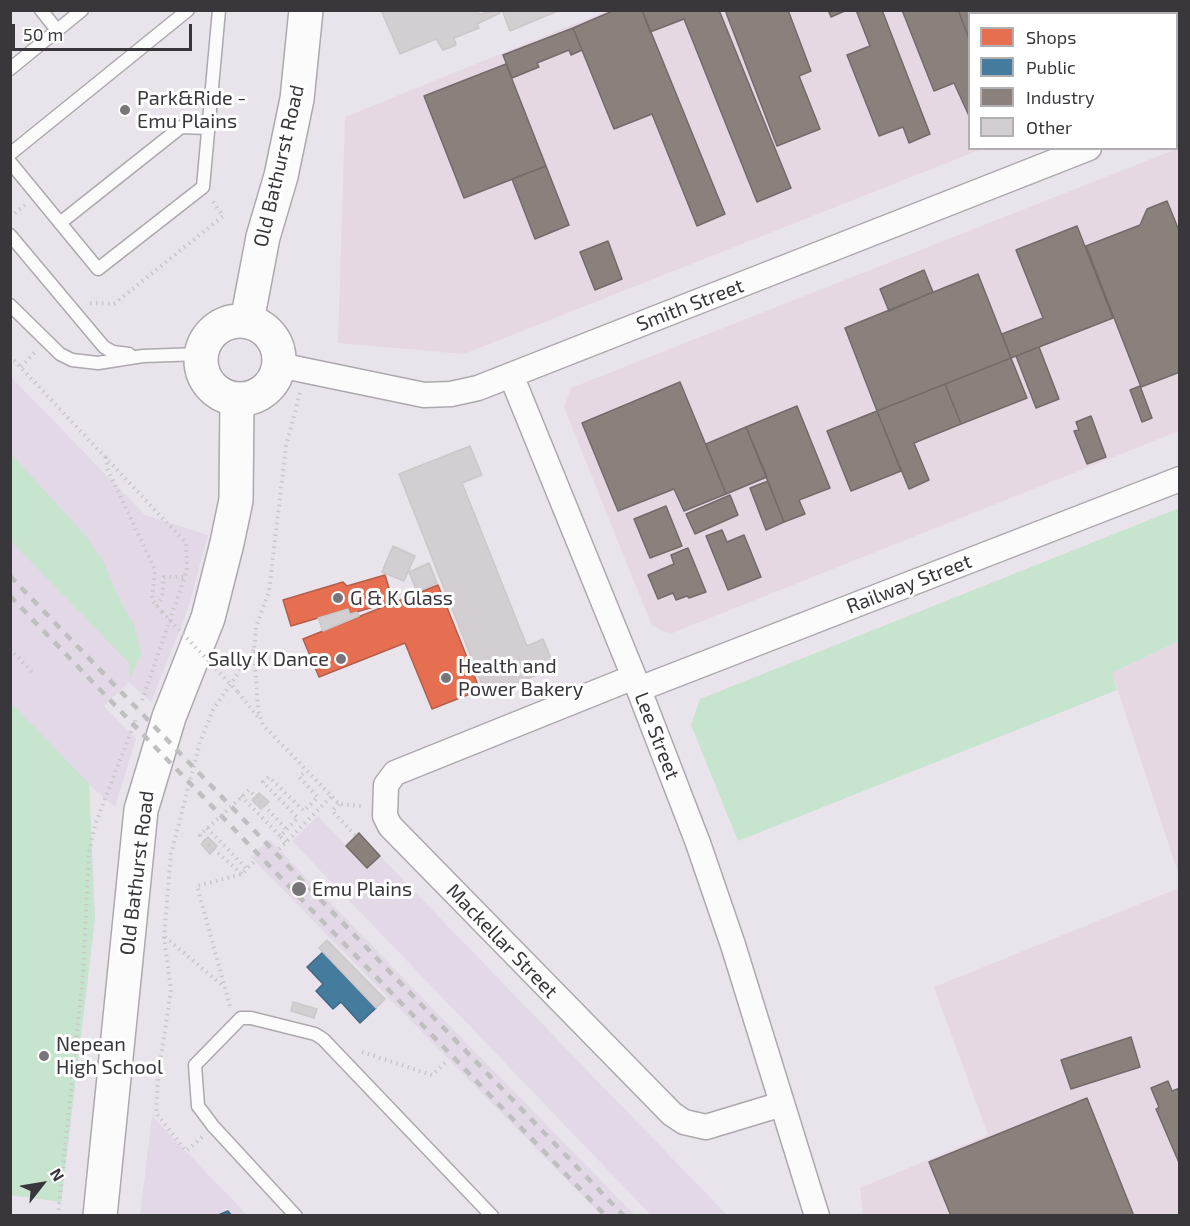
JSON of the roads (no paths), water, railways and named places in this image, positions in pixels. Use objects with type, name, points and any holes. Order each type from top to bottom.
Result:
[{"type":"main road","name":"Old Bathurst Road","points":[[247,321],[263,237],[281,176],[297,99],[306,10]]},
{"type":"main road","points":[[234,320],[247,321],[268,332],[293,367],[260,394],[237,399],[226,397],[209,385],[203,375],[201,354],[204,342],[212,332],[234,320]]},
{"type":"main road","name":"Old Bathurst Road","points":[[100,1215],[141,810],[169,717],[208,618],[218,584],[236,500],[237,399]]},
{"type":"street","name":"Smith Street","points":[[293,367],[424,395],[451,394],[511,375],[1084,150]]},
{"type":"street","name":"Lee Street","points":[[511,375],[637,683],[716,894],[782,1104]]},
{"type":"street","name":"Railway Street","points":[[637,683],[1179,479]]},
{"type":"street","name":"Mackellar Street","points":[[637,683],[395,773],[386,785],[385,816],[406,842],[672,1114],[690,1124],[706,1127],[782,1104]]},
{"type":"street","points":[[782,1104],[817,1215]]},
{"type":"lane","points":[[41,10],[57,30]]},
{"type":"lane","points":[[10,69],[82,10]]},
{"type":"lane","points":[[10,154],[188,10]]},
{"type":"lane","points":[[10,162],[98,269],[203,187],[219,10]]},
{"type":"lane","points":[[60,223],[181,127],[207,128]]},
{"type":"lane","points":[[10,235],[104,347],[113,352],[143,356]]},
{"type":"lane","points":[[10,305],[60,354],[72,360],[98,363],[143,356],[201,354]]},
{"type":"lane","points":[[296,1215],[198,1107],[195,1065],[235,1022],[251,1017],[320,1037],[492,1215]]},
{"type":"railway","points":[[10,576],[624,1216]]},
{"type":"railway","points":[[10,596],[606,1216]]},
{"type":"place","name":"Park&Ride - Emu Plains","points":[[125,110]]},
{"type":"place","name":"G & K Glass","points":[[338,598]]},
{"type":"place","name":"Sally K Dance","points":[[341,659]]},
{"type":"place","name":"Health and Power Bakery","points":[[446,678]]},
{"type":"place","name":"Emu Plains","points":[[299,889]]},
{"type":"place","name":"Nepean High School","points":[[44,1056]]}]
